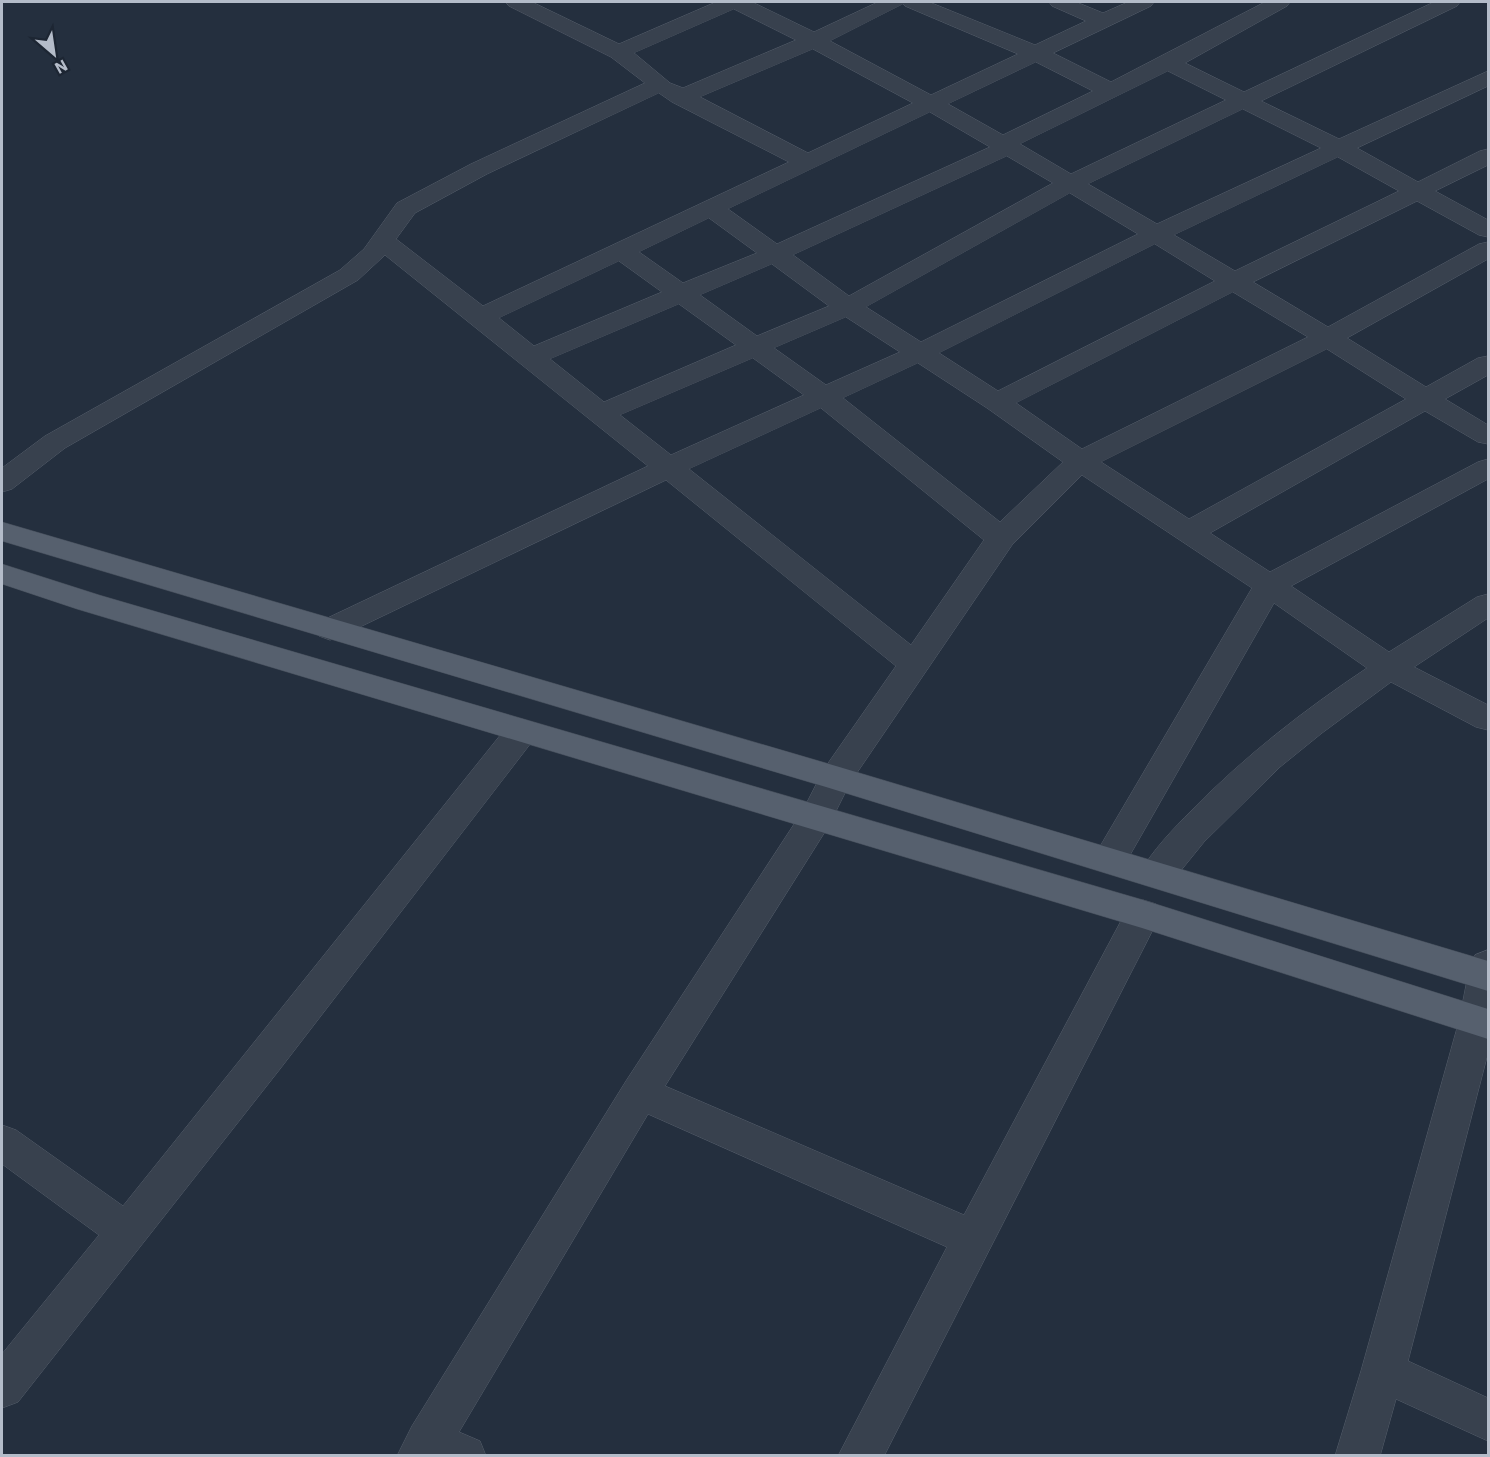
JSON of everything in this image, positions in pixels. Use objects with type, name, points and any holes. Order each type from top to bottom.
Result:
[{"type":"main road","points":[[2,531],[1488,972]]},
{"type":"main road","points":[[2,574],[522,731],[1143,914],[1483,1022]]},
{"type":"street","points":[[516,2],[619,52],[670,91],[807,162]]},
{"type":"street","points":[[619,52],[732,2]]},
{"type":"street","points":[[737,2],[815,40],[1070,184],[1328,338],[1423,400],[1488,436]]},
{"type":"street","points":[[2,483],[55,442],[349,274],[374,254],[406,208],[479,169],[670,91],[815,40],[894,2]]},
{"type":"street","points":[[912,2],[1035,53],[1112,90]]},
{"type":"street","points":[[1059,2],[1103,21]]},
{"type":"street","points":[[481,317],[1144,2]]},
{"type":"street","points":[[531,357],[775,254],[1004,146],[1167,63],[1280,2]]},
{"type":"street","points":[[601,413],[848,307],[1070,184],[1244,101],[1414,10],[1450,2]]},
{"type":"street","points":[[1167,63],[1339,148],[1488,230]]},
{"type":"street","points":[[330,629],[822,395],[921,352],[1154,235],[1488,78]]},
{"type":"street","points":[[997,402],[1488,156]]},
{"type":"street","points":[[711,208],[848,307],[997,402],[1080,461],[1269,585],[1388,667],[1488,719]]},
{"type":"street","points":[[383,241],[915,665]]},
{"type":"street","points":[[437,1451],[640,1093],[816,818],[836,778],[1001,538],[1080,461],[1328,338],[1488,249]]},
{"type":"street","points":[[620,250],[822,395],[1001,538]]},
{"type":"street","points":[[1189,532],[1488,364]]},
{"type":"street","points":[[1110,860],[1269,585],[1488,468]]},
{"type":"street","points":[[1156,874],[1184,837],[1228,793],[1305,727],[1388,667],[1488,604]]},
{"type":"street","points":[[2,1387],[522,731]]},
{"type":"street","points":[[860,1455],[1143,914]]},
{"type":"street","points":[[1356,1455],[1383,1371],[1483,1022],[1488,972]]},
{"type":"street","points":[[640,1093],[974,1239]]},
{"type":"street","points":[[2,1142],[127,1232]]},
{"type":"street","points":[[1383,1371],[1488,1420]]}]
